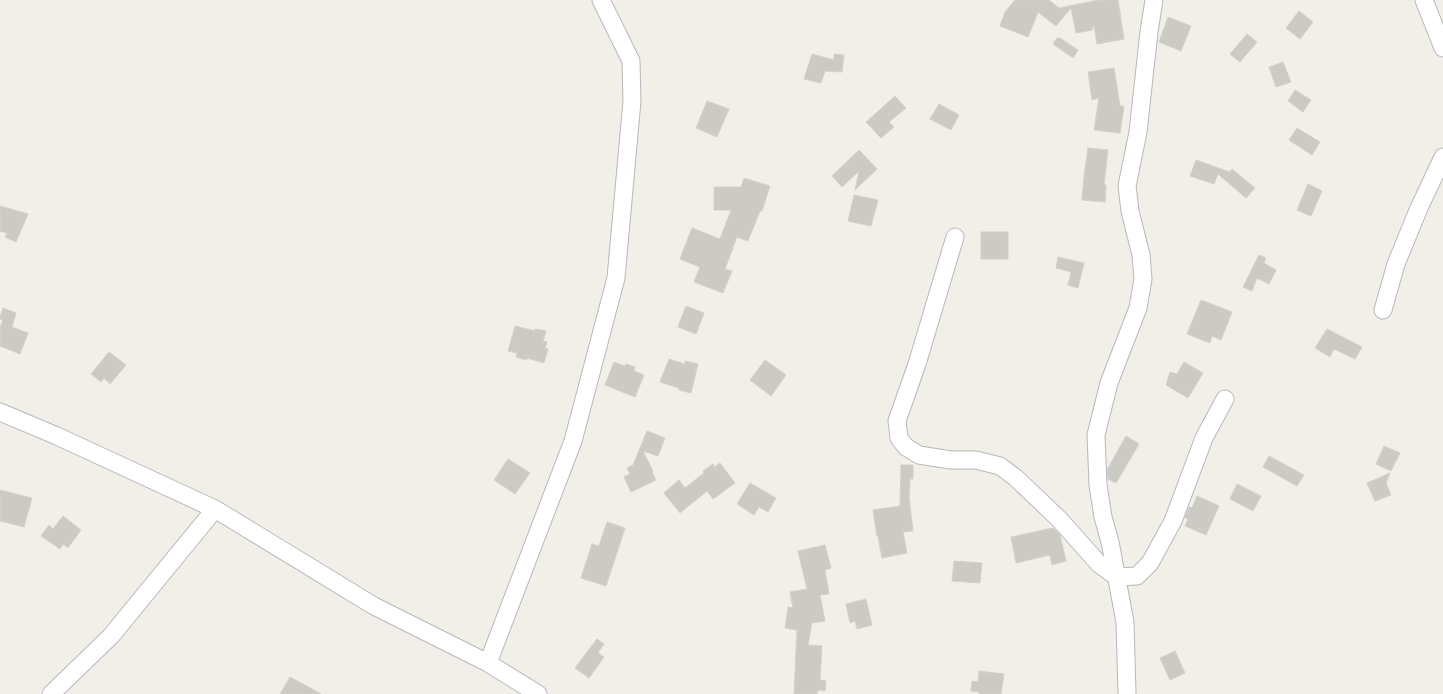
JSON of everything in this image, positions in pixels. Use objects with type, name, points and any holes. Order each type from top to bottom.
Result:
[{"type":"street","points":[[488,663],[573,441],[616,278],[632,101],[631,61],[601,0]]},
{"type":"street","points":[[1127,694],[1125,622],[1110,542],[1102,511],[1098,484],[1096,435],[1109,383],[1138,308],[1143,279],[1141,255],[1130,211],[1127,186],[1138,132],[1154,0]]},
{"type":"street","points":[[1424,0],[1443,48]]},
{"type":"street","points":[[1383,310],[1396,264],[1419,208],[1443,157]]},
{"type":"street","points":[[955,237],[917,364],[897,421],[899,438],[906,447],[919,455],[951,460],[976,460],[1000,466],[1016,478],[1060,520],[1100,564],[1117,577],[1137,576],[1150,564],[1173,521],[1204,438],[1225,399]]},
{"type":"street","points":[[0,412],[57,436],[215,510],[374,606],[488,663],[538,694]]},
{"type":"street","points":[[51,694],[111,636],[215,510]]},
{"type":"building","points":[[1015,0],[1049,0],[1059,8],[1099,0],[1118,0],[1124,39],[1097,44],[1094,25],[1092,30],[1076,33],[1071,8],[1056,26],[1038,12],[1028,37],[1000,26],[1005,12]]},
{"type":"building","points":[[1299,11],[1313,22],[1300,39],[1286,28]]},
{"type":"building","points":[[1168,17],[1191,26],[1181,51],[1159,42]]},
{"type":"building","points":[[1247,34],[1257,42],[1240,62],[1230,54]]},
{"type":"building","points":[[1057,38],[1060,38],[1078,50],[1073,58],[1053,44]]},
{"type":"building","points":[[812,54],[834,60],[834,54],[844,55],[842,72],[825,71],[821,83],[804,79]]},
{"type":"building","points":[[1283,62],[1291,82],[1276,87],[1269,67]]},
{"type":"building","points":[[1114,68],[1120,106],[1124,106],[1120,133],[1094,130],[1099,98],[1092,100],[1088,72]]},
{"type":"building","points":[[1295,90],[1311,100],[1303,112],[1288,101]]},
{"type":"building","points":[[895,96],[906,108],[889,122],[894,127],[881,138],[866,122]]},
{"type":"building","points":[[707,101],[729,109],[717,137],[696,128]]},
{"type":"building","points":[[939,104],[959,115],[951,130],[930,119]]},
{"type":"building","points":[[1297,128],[1320,142],[1312,155],[1289,140]]},
{"type":"building","points":[[1088,148],[1108,150],[1104,185],[1106,185],[1105,202],[1082,200]]},
{"type":"building","points":[[859,150],[877,169],[855,190],[859,171],[842,187],[832,176]]},
{"type":"building","points":[[1196,160],[1230,172],[1232,169],[1255,188],[1246,198],[1218,174],[1214,184],[1190,176]]},
{"type":"building","points":[[744,178],[770,186],[762,211],[760,211],[748,241],[737,237],[725,269],[732,271],[723,293],[694,282],[700,267],[680,259],[692,228],[720,239],[731,210],[714,210],[714,187],[741,187]]},
{"type":"building","points":[[1308,184],[1322,191],[1311,216],[1297,210]]},
{"type":"building","points":[[854,195],[878,200],[871,226],[848,221]]},
{"type":"building","points":[[0,206],[28,214],[16,242],[5,237],[7,233],[0,231]]},
{"type":"building","points":[[981,232],[1008,232],[1008,259],[981,259]]},
{"type":"building","points":[[1259,255],[1266,258],[1264,263],[1276,270],[1269,284],[1257,278],[1252,291],[1243,287]]},
{"type":"building","points":[[1058,257],[1084,263],[1078,288],[1068,285],[1071,272],[1056,268]]},
{"type":"building","points":[[1201,300],[1232,312],[1221,340],[1212,336],[1210,343],[1187,334]]},
{"type":"building","points":[[686,306],[704,313],[696,334],[678,327]]},
{"type":"building","points":[[3,308],[16,313],[12,327],[28,333],[20,354],[0,346],[0,328],[3,320],[0,319],[0,317]]},
{"type":"building","points":[[515,326],[535,331],[535,329],[546,331],[543,341],[547,342],[545,348],[548,349],[544,363],[527,358],[526,360],[516,357],[517,353],[508,351]]},
{"type":"building","points":[[1327,329],[1362,347],[1355,359],[1334,349],[1330,357],[1315,348]]},
{"type":"building","points":[[109,352],[126,365],[110,384],[104,378],[101,382],[91,374]]},
{"type":"building","points":[[669,359],[685,364],[685,361],[698,364],[691,393],[660,382]]},
{"type":"building","points":[[765,360],[786,375],[771,396],[750,380]]},
{"type":"building","points":[[614,362],[625,366],[626,364],[635,367],[634,371],[644,375],[635,397],[605,385]]},
{"type":"building","points":[[1184,362],[1203,373],[1188,398],[1166,385],[1170,372],[1177,374]]},
{"type":"building","points":[[647,431],[665,438],[658,456],[643,451],[656,480],[631,492],[624,477],[630,474],[627,468],[633,465]]},
{"type":"building","points":[[1126,436],[1139,444],[1116,483],[1108,479],[1107,470]]},
{"type":"building","points":[[1384,446],[1400,453],[1391,471],[1376,464]]},
{"type":"building","points":[[1269,456],[1304,475],[1297,486],[1263,467]]},
{"type":"building","points":[[508,459],[530,473],[515,494],[494,480]]},
{"type":"building","points":[[720,463],[735,483],[713,499],[707,491],[680,513],[664,493],[679,480],[685,488],[704,473],[703,471],[713,464],[715,467]]},
{"type":"building","points":[[901,465],[913,465],[913,479],[910,479],[909,497],[913,531],[903,532],[907,553],[882,558],[873,510],[900,506]]},
{"type":"building","points":[[1390,473],[1386,483],[1391,495],[1375,501],[1367,483]]},
{"type":"building","points":[[750,483],[776,498],[768,512],[759,507],[754,515],[737,504]]},
{"type":"building","points":[[1237,484],[1261,496],[1253,511],[1230,499]]},
{"type":"building","points":[[0,490],[32,498],[24,527],[0,521]]},
{"type":"building","points":[[1197,496],[1219,506],[1206,535],[1185,526],[1188,519],[1185,518],[1189,507],[1192,508]]},
{"type":"building","points":[[63,516],[81,530],[68,548],[63,544],[60,549],[41,536],[49,525],[53,529]]},
{"type":"building","points":[[607,522],[625,528],[606,586],[581,578],[592,544],[599,546]]},
{"type":"building","points":[[1053,528],[1060,535],[1066,561],[1052,565],[1050,555],[1016,563],[1011,537]]},
{"type":"building","points":[[825,545],[831,568],[825,570],[829,594],[820,595],[825,621],[812,623],[808,645],[822,646],[820,680],[826,681],[825,691],[818,690],[817,694],[794,694],[797,630],[785,628],[788,607],[793,608],[790,592],[807,589],[798,551]]},
{"type":"building","points":[[954,561],[982,563],[980,583],[952,581]]},
{"type":"building","points":[[866,599],[872,625],[857,629],[855,621],[850,623],[846,604]]},
{"type":"building","points":[[597,639],[604,644],[598,653],[604,657],[589,678],[575,668]]},
{"type":"building","points":[[1175,651],[1185,673],[1170,680],[1160,658]]},
{"type":"building","points":[[979,671],[1004,674],[1001,694],[979,694],[979,692],[971,691],[972,681],[978,682]]},
{"type":"building","points":[[290,677],[321,694],[280,694]]}]
